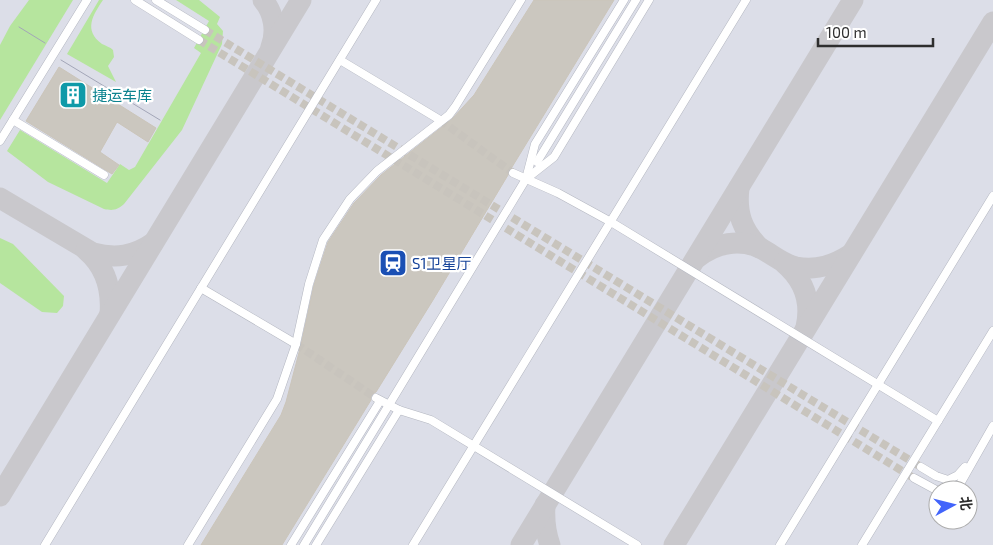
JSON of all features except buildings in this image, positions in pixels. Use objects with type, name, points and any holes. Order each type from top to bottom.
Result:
[{"type":"lane","points":[[0,141],[87,0]]},
{"type":"lane","points":[[135,0],[199,40]]},
{"type":"lane","points":[[156,0],[205,30]]},
{"type":"lane","points":[[45,545],[376,0]]},
{"type":"lane","points":[[188,545],[277,399],[296,344],[309,284],[324,240],[350,198],[377,171],[440,120],[449,115],[456,107],[521,0]]},
{"type":"lane","points":[[304,545],[526,179],[535,144],[624,0]]},
{"type":"lane","points":[[537,162],[636,0]]},
{"type":"lane","points":[[526,179],[554,157],[649,0]]},
{"type":"lane","points":[[413,545],[746,0]]},
{"type":"lane","points":[[340,60],[440,120]]},
{"type":"lane","points":[[13,120],[104,175]]},
{"type":"lane","points":[[513,173],[558,193],[611,222],[938,421]]},
{"type":"lane","points":[[780,545],[993,196]]},
{"type":"lane","points":[[201,288],[296,344]]},
{"type":"lane","points":[[862,545],[993,331]]},
{"type":"lane","points":[[291,545],[378,399],[399,410],[431,420],[637,545]]},
{"type":"lane","points":[[316,545],[399,410]]},
{"type":"lane","points":[[962,480],[993,426]]},
{"type":"lane","points":[[922,467],[942,479],[953,479],[977,452]]},
{"type":"lane","points":[[914,478],[928,486]]},
{"type":"shaded area","points":[[0,0],[993,0],[993,545],[0,545]]},
{"type":"green space","points":[[29,0],[73,0],[0,120],[0,45],[10,26]]},
{"type":"green space","points":[[99,0],[103,0],[93,17],[91,28],[96,39],[113,50],[114,57],[108,66],[116,82],[67,54]]},
{"type":"green space","points":[[176,0],[199,0],[220,17],[217,24],[223,31],[222,44],[182,130],[124,204],[115,210],[104,209],[48,182],[7,151],[20,130],[107,183],[120,164],[129,170],[135,167],[201,53],[194,48],[209,21]]},
{"type":"green space","points":[[0,238],[13,244],[64,296],[63,306],[57,313],[42,312],[0,283]]},
{"type":"taxiway","points":[[263,0],[272,16],[274,35],[271,47]]},
{"type":"taxiway","points":[[0,496],[301,0]]},
{"type":"taxiway","points":[[521,545],[853,0]]},
{"type":"taxiway","points":[[674,545],[993,22]]},
{"type":"taxiway","points":[[739,188],[738,205],[742,221],[749,235],[760,248]]},
{"type":"taxiway","points":[[0,198],[93,253],[109,256],[124,255],[139,251],[153,243]]},
{"type":"taxiway","points":[[697,258],[712,249],[737,243],[754,246],[787,264],[804,268],[825,266],[851,254]]},
{"type":"taxiway","points":[[86,250],[103,271],[109,287],[110,314]]},
{"type":"taxiway","points":[[784,263],[797,277],[805,292],[808,308],[806,327]]},
{"type":"taxiway","points":[[545,505],[545,525],[550,545]]},
{"type":"tunnel","points":[[205,30],[921,467]]},
{"type":"tunnel","points":[[199,40],[912,477]]},
{"type":"tunnel","points":[[440,120],[513,173]]},
{"type":"tunnel","points":[[296,344],[376,398]]},
{"type":"tram line","points":[[19,27],[45,43]]},
{"type":"tram line","points":[[61,60],[160,120]]},
{"type":"place","name":"捷运车库","points":[[73,95]]},
{"type":"place","name":"S1卫星厅","points":[[393,263]]}]
